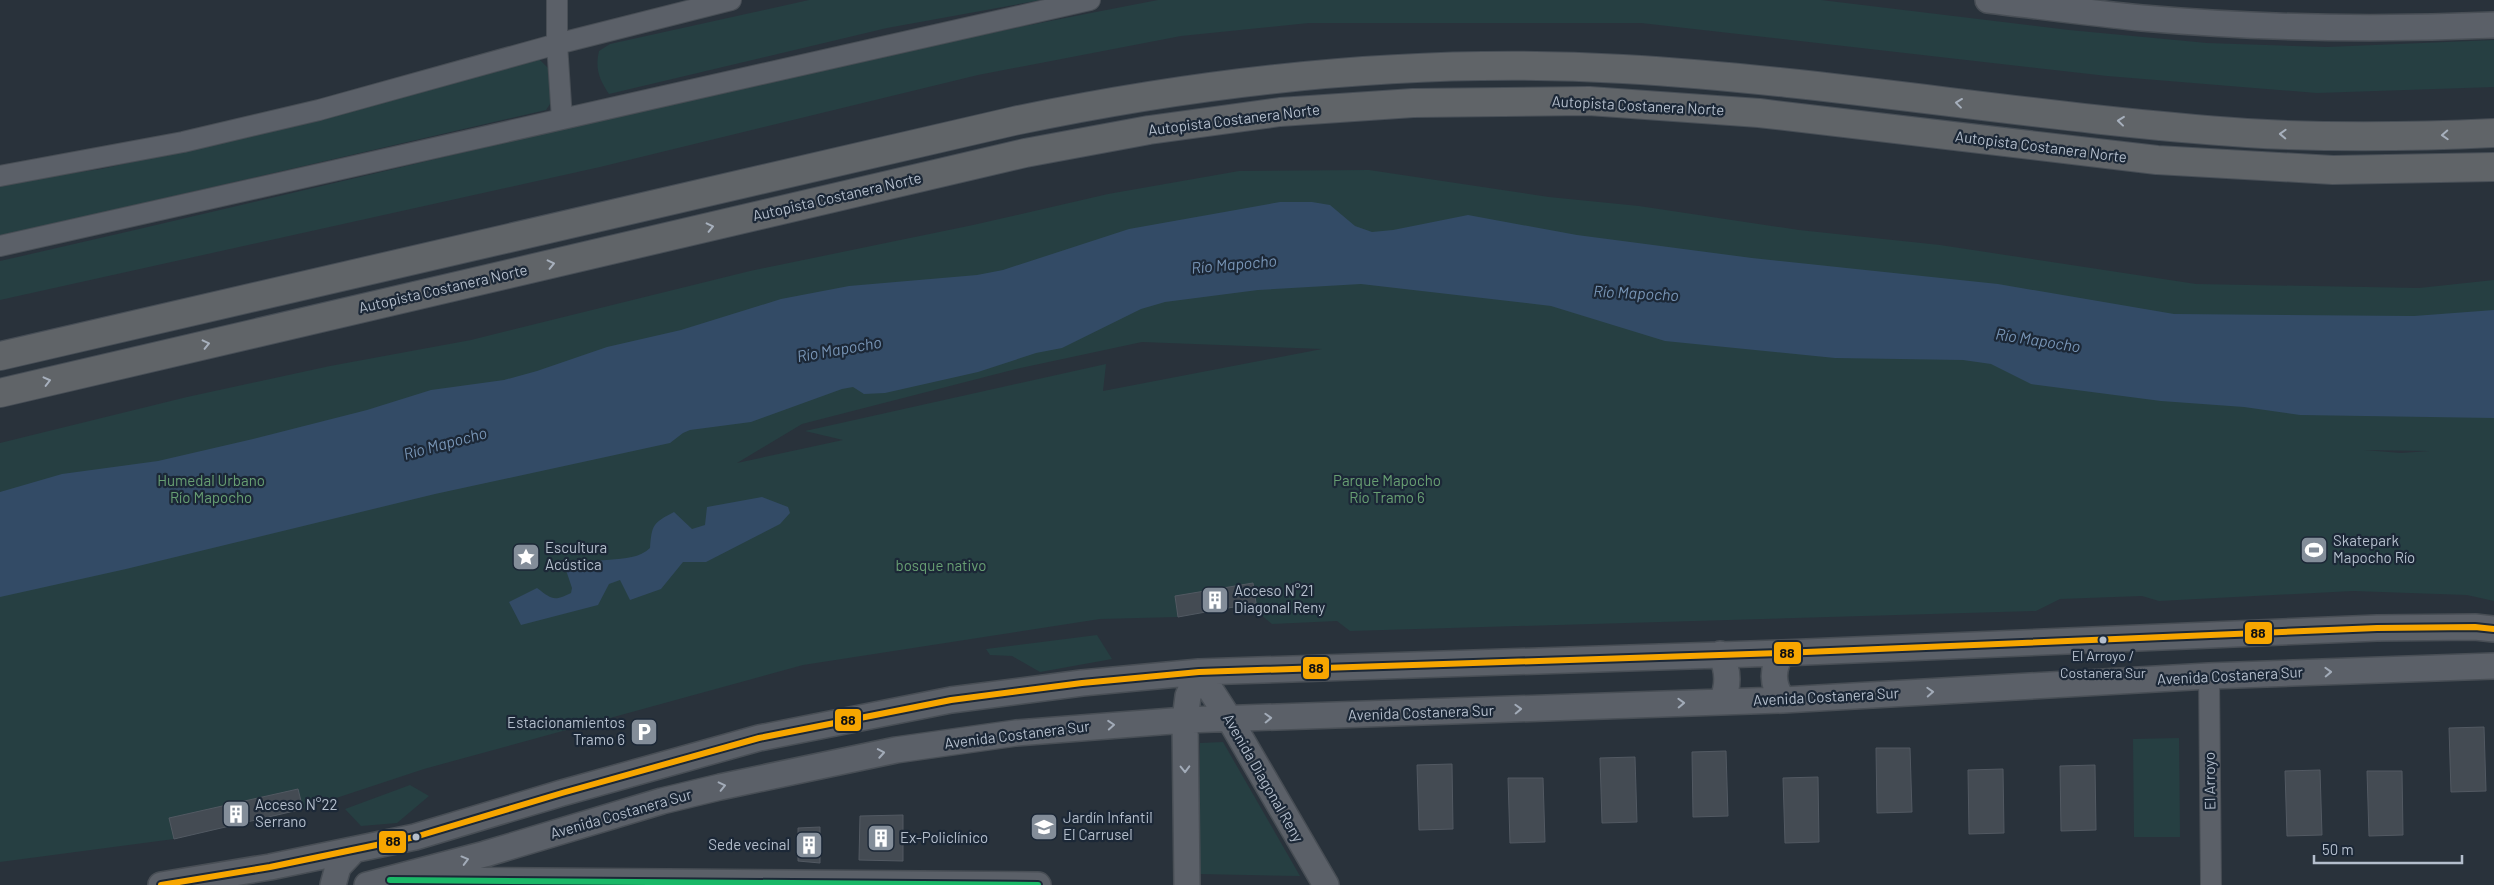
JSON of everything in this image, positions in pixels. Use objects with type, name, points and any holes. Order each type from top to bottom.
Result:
[{"type":"highway","points":[[0,356],[1014,121],[1165,92],[1318,74],[1469,66],[1618,69],[1758,80],[2054,114],[2248,133],[2424,136],[2494,133]]},
{"type":"highway","name":"Autopista Costanera Norte","points":[[0,393],[1024,154],[1149,130],[1330,107],[1495,100],[1589,101],[1759,113],[2157,160],[2333,170],[2494,167]]},
{"type":"street","points":[[556,0],[556,44],[562,119]]},
{"type":"street","points":[[0,176],[183,142],[319,110],[556,44],[731,0]]},
{"type":"street","points":[[0,246],[1090,0]]},
{"type":"street","points":[[1988,0],[2143,18],[2275,25],[2362,28],[2494,25]]},
{"type":"street","points":[[161,885],[353,851],[440,830],[571,790],[759,738],[951,700],[1091,682],[1199,672],[1782,653],[2405,627],[2475,627],[2494,629]]},
{"type":"street","points":[[2196,635],[2206,652],[2209,676]]},
{"type":"street","points":[[1782,653],[1774,673],[1777,690],[1782,700]]},
{"type":"street","points":[[1720,654],[1725,665],[1727,678],[1722,701]]},
{"type":"street","name":"Avenida Costanera Sur","points":[[378,882],[485,854],[662,801],[826,763],[896,750],[1016,733],[1185,720],[1230,720],[1782,700],[2209,676],[2494,666]]},
{"type":"street","points":[[1187,885],[1185,720],[1188,696],[1199,672]]},
{"type":"street","name":"Avenida Diagonal Reny","points":[[1199,672],[1230,720],[1326,885]]},
{"type":"street","name":"El Arroyo","points":[[2209,676],[2211,885]]},
{"type":"street","points":[[333,885],[338,868],[353,851]]},
{"type":"street","points":[[378,882],[1038,885]]},
{"type":"green space","points":[[809,0],[1041,0],[887,28],[609,94],[600,79],[597,63],[599,51],[610,44]]},
{"type":"green space","points":[[1158,0],[1821,0],[2069,30],[2207,43],[2327,47],[2494,40],[2494,87],[2317,93],[2107,76],[1641,23],[1309,23],[1181,36],[978,75],[600,167],[0,300],[0,261],[867,59]]},
{"type":"green space","points":[[526,59],[539,59],[549,69],[552,101],[546,110],[0,236],[0,184],[101,169],[310,123]]},
{"type":"green space","points":[[1369,170],[1549,197],[1639,206],[1799,230],[1940,245],[2196,284],[2419,288],[2494,280],[2494,601],[2467,595],[2353,591],[2159,601],[2142,596],[2060,599],[2036,611],[1350,631],[1337,621],[1272,624],[1249,605],[1178,617],[1100,619],[803,665],[424,769],[303,809],[174,839],[0,862],[0,443],[187,397],[330,366],[471,340],[750,271],[973,225],[1108,194],[1239,171]],"holes":[[[1142,342],[1322,349],[1103,391],[1106,364],[805,431],[843,440],[737,463],[802,424],[1016,369]],[[2364,450],[2428,451],[2429,451],[2401,453]]]},
{"type":"green space","points":[[1097,635],[1112,659],[1040,672],[1012,656],[990,655],[986,649]]},
{"type":"green space","points":[[2179,738],[2180,837],[2134,837],[2133,739]]},
{"type":"green space","points":[[1223,742],[1300,876],[1198,874],[1200,743]]},
{"type":"green space","points":[[410,785],[429,796],[397,823],[361,826],[345,809]]},
{"type":"water","name":"Río Mapocho","points":[[1280,202],[1312,202],[1330,205],[1355,226],[1372,232],[1393,230],[1468,215],[1577,235],[1752,258],[1998,284],[2174,314],[2414,316],[2494,310],[2494,418],[2300,415],[2244,407],[2161,401],[2031,384],[1991,364],[1963,360],[1835,358],[1665,341],[1551,306],[1361,284],[1258,290],[1165,302],[1141,309],[1062,348],[1036,353],[978,372],[885,393],[864,394],[853,387],[842,389],[751,422],[690,430],[670,443],[435,494],[126,569],[0,597],[0,492],[62,474],[158,461],[253,439],[367,410],[431,390],[504,380],[607,347],[681,330],[781,299],[849,286],[977,275],[1003,270],[1129,229]]},
{"type":"water","points":[[762,497],[788,507],[790,513],[780,524],[706,562],[683,562],[661,589],[630,600],[620,580],[609,584],[598,605],[521,625],[509,602],[537,588],[553,598],[560,598],[571,593],[572,588],[566,570],[586,562],[621,559],[642,554],[650,548],[655,525],[674,512],[692,529],[705,525],[707,507]]},
{"type":"building","name":"Acceso N°21 Diagonal Reny","points":[[1253,583],[1256,603],[1178,617],[1175,596]]},
{"type":"building","points":[[2484,727],[2486,791],[2451,792],[2449,728]]},
{"type":"building","points":[[1876,748],[1910,748],[1912,812],[1877,813]]},
{"type":"building","points":[[1726,751],[1728,816],[1693,817],[1692,752]]},
{"type":"building","points":[[1635,757],[1637,822],[1602,823],[1600,758]]},
{"type":"building","points":[[1452,764],[1453,829],[1419,830],[1417,765]]},
{"type":"building","points":[[2095,765],[2096,830],[2061,831],[2060,766]]},
{"type":"building","points":[[2003,769],[2004,833],[1969,834],[1968,770]]},
{"type":"building","points":[[2320,770],[2322,835],[2287,836],[2285,771]]},
{"type":"building","points":[[2367,771],[2402,771],[2403,835],[2369,836]]},
{"type":"building","points":[[1818,777],[1819,842],[1785,843],[1783,778]]},
{"type":"building","points":[[1508,778],[1543,778],[1545,842],[1510,843]]},
{"type":"building","name":"Acceso N°22 Serrano","points":[[298,789],[303,809],[174,839],[169,818]]},
{"type":"building","name":"Ex-Policlínico","points":[[903,815],[903,861],[859,860],[860,816]]},
{"type":"building","name":"Sede vecinal","points":[[820,827],[820,863],[798,861],[798,828]]},
{"type":"transit line","name":"88","points":[[161,885],[270,867],[415,837],[562,793],[759,738],[951,700],[1082,683],[1199,672],[1782,653],[2377,628],[2475,627],[2494,629]]},
{"type":"transit line","points":[[390,880],[1038,885]]},
{"type":"place","name":"Skatepark Mapocho Río","points":[[2314,550]]},
{"type":"place","name":"Escultura Acústica","points":[[526,557]]},
{"type":"place","name":"Acceso N°21 Diagonal Reny","points":[[1215,600]]},
{"type":"place","name":"El Arroyo / Costanera Sur","points":[[2103,640]]},
{"type":"place","name":"Estacionamientos Tramo 6","points":[[644,732]]},
{"type":"place","name":"Acceso N°22 Serrano","points":[[236,814]]},
{"type":"place","name":"Jardín Infantil El Carrusel","points":[[1044,827]]},
{"type":"place","name":"Ex-Policlínico","points":[[881,838]]},
{"type":"place","name":"Sede vecinal","points":[[809,845]]},
{"type":"park label","name":"Humedal Urbano Río Mapocho","points":[[211,490]]},
{"type":"park label","name":"Parque Mapocho Río Tramo 6","points":[[1387,490]]},
{"type":"park label","name":"bosque nativo","points":[[941,566]]}]
